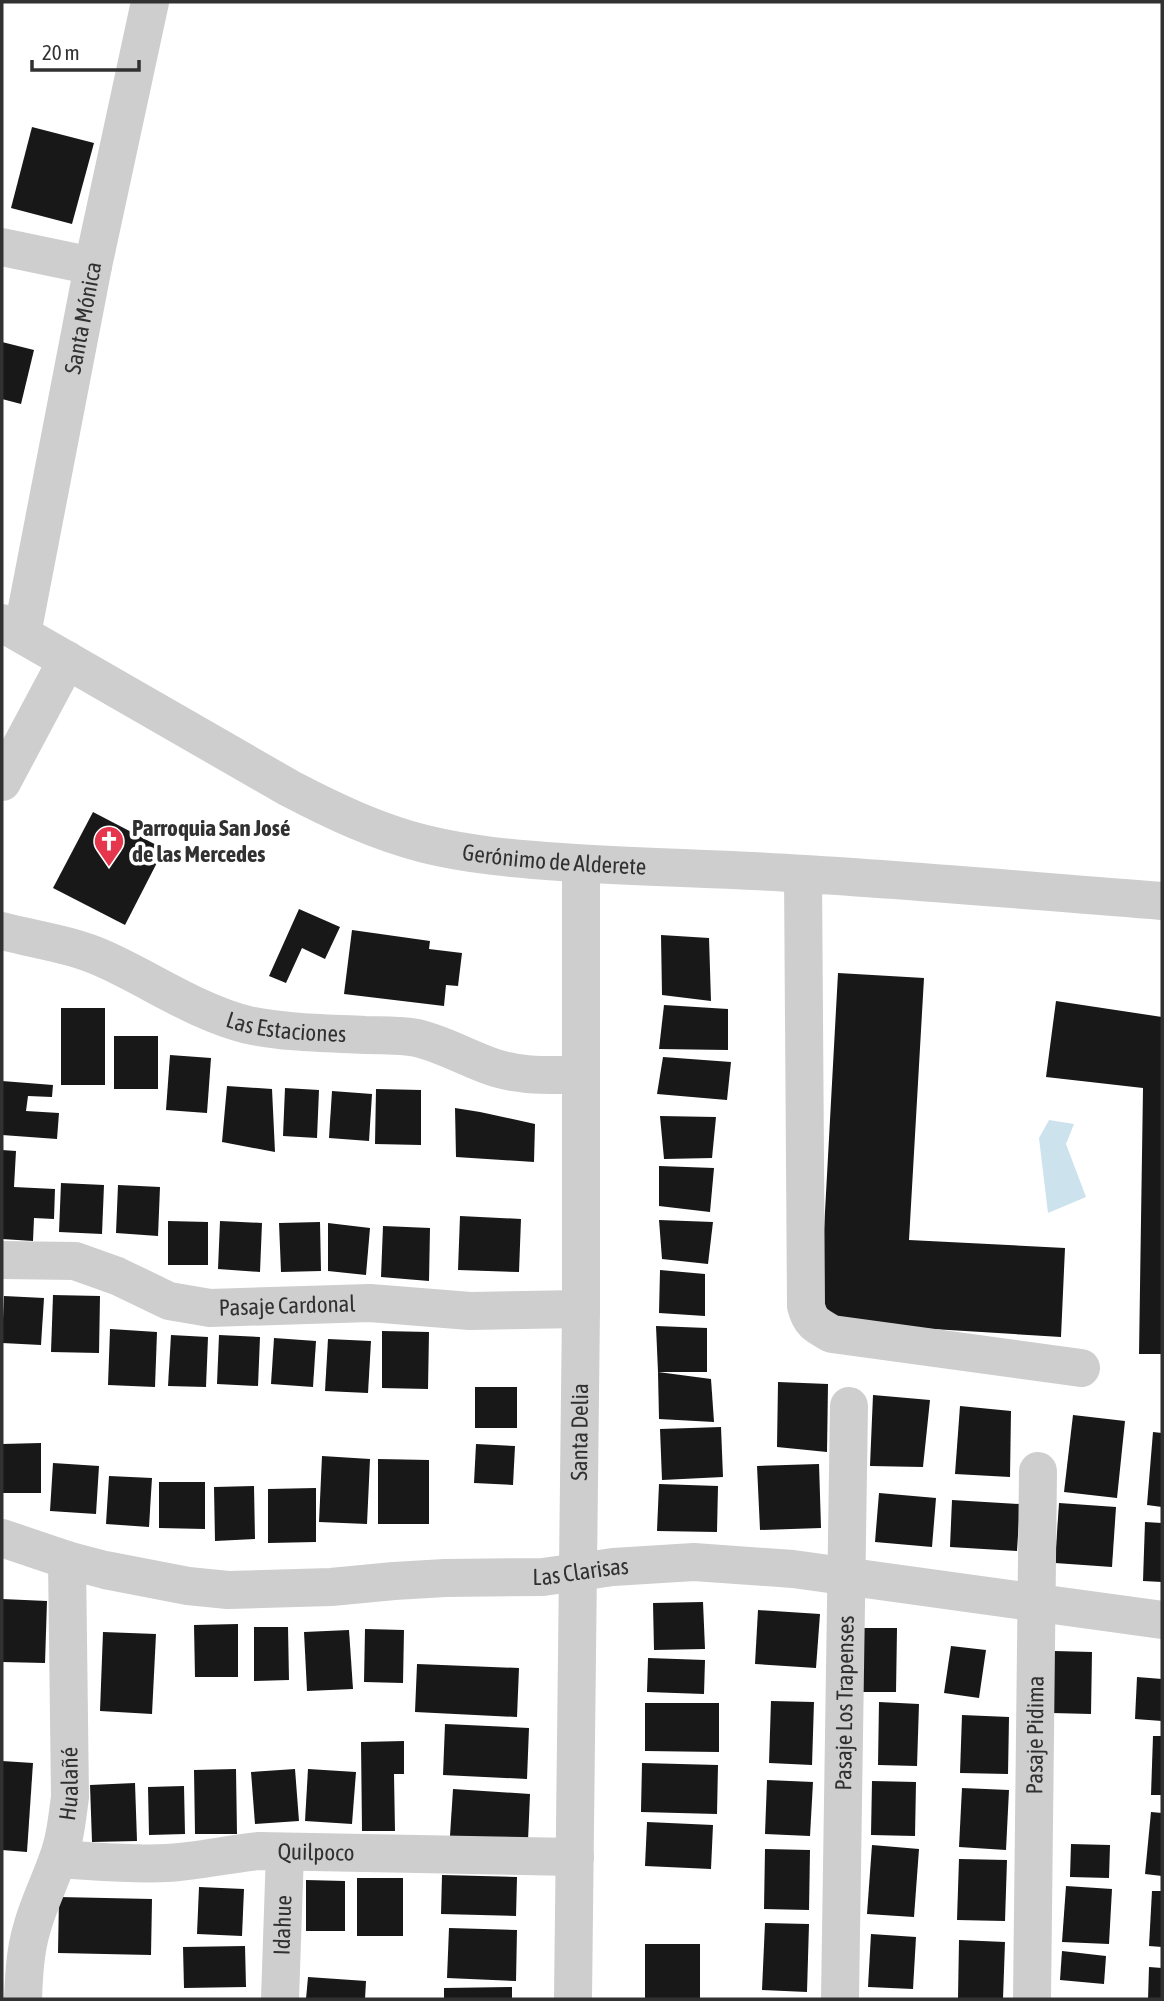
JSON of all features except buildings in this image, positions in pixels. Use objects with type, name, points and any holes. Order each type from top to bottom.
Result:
[{"type":"street","name":"Santa Mónica","points":[[12,629],[150,2]]},
{"type":"street","points":[[2,247],[93,266]]},
{"type":"street","name":"Gerónimo de Alderete","points":[[12,629],[335,812],[425,844],[510,858],[803,874],[1162,901]]},
{"type":"street","points":[[2,782],[66,660]]},
{"type":"street","name":"Santa Delia","points":[[573,1999],[581,1309],[581,863]]},
{"type":"street","points":[[803,874],[808,1317],[818,1327],[832,1334],[1081,1368]]},
{"type":"street","name":"Las Estaciones","points":[[2,931],[83,950],[187,1003],[246,1024],[279,1031],[407,1037],[445,1046],[488,1066],[513,1073],[536,1076],[581,1075]]},
{"type":"street","name":"Pasaje Cardonal","points":[[2,1260],[75,1261],[117,1276],[169,1301],[209,1308],[370,1303],[470,1311],[581,1309]]},
{"type":"street","name":"Pasaje Los Trapenses","points":[[840,1999],[849,1406]]},
{"type":"street","name":"Pasaje Pidima","points":[[1032,1999],[1038,1471]]},
{"type":"street","name":"Las Clarisas","points":[[2,1538],[67,1560],[148,1580],[228,1590],[318,1588],[445,1578],[543,1577],[613,1567],[694,1562],[793,1569],[1162,1620]]},
{"type":"street","name":"Hualañé","points":[[23,1999],[31,1932],[58,1859],[70,1797],[67,1560]]},
{"type":"street","name":"Quilpoco","points":[[58,1859],[137,1864],[169,1863],[260,1851],[575,1857]]},
{"type":"street","name":"Idahue","points":[[280,1999],[285,1852]]},
{"type":"water","points":[[1049,1120],[1074,1124],[1066,1144],[1086,1197],[1048,1213],[1039,1138]]},
{"type":"place","name":"Parroquia San José de las Mercedes","points":[[109,868]]}]
